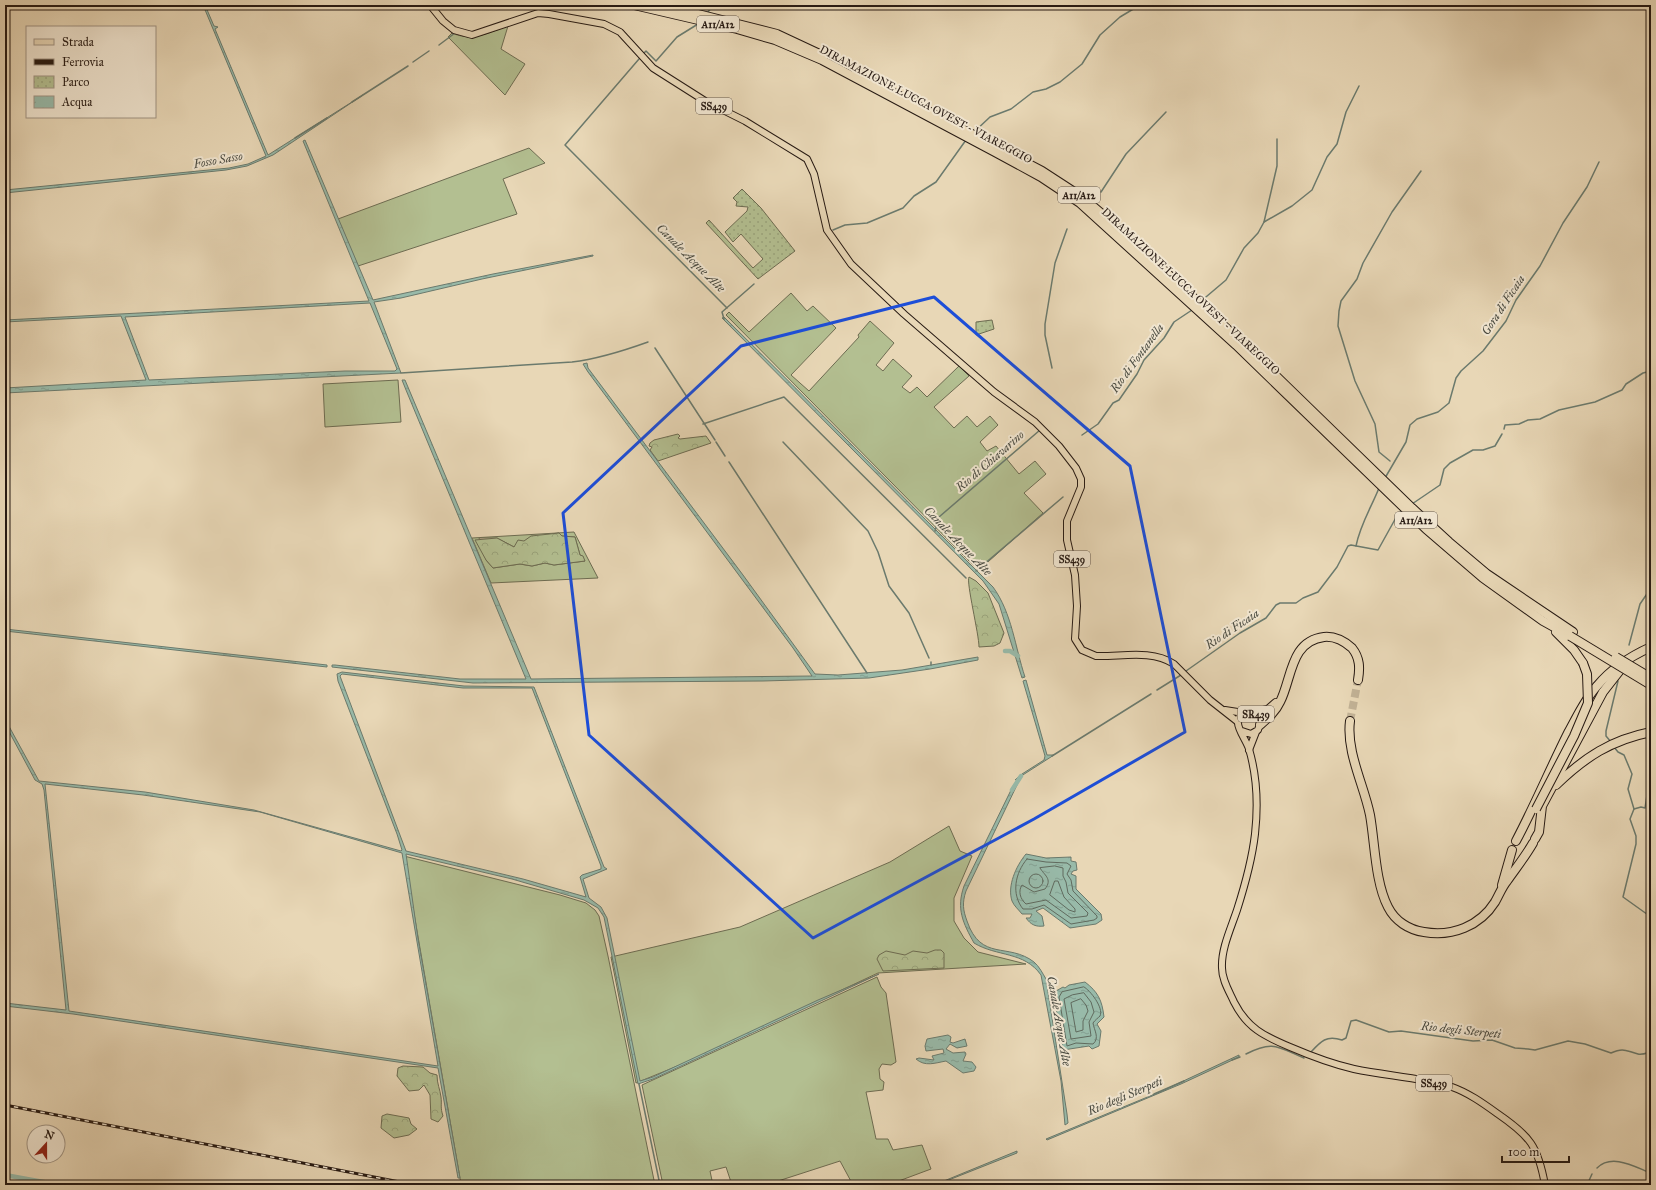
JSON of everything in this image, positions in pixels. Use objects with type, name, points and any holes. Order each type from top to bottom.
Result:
[{"type":"highway","name":"DIRAMAZIONE LUCCA OVEST - VIAREGGIO","points":[[634,5],[737,29],[800,47],[931,112],[998,150],[1080,203],[1183,298],[1238,343]]},
{"type":"highway","name":"DIRAMAZIONE LUCCA OVEST - VIAREGGIO","points":[[662,5],[777,34],[920,113],[1042,171],[1082,197],[1146,255],[1238,343],[1426,529],[1483,578],[1651,685]]},
{"type":"highway","name":"DIRAMAZIONE LUCCA OVEST - VIAREGGIO","points":[[1527,605],[1544,621],[1571,634],[1651,678]]},
{"type":"highway","points":[[1529,817],[1536,809],[1574,736],[1588,702],[1587,674],[1583,663],[1574,650],[1544,621]]},
{"type":"highway","points":[[1258,728],[1278,707],[1297,655],[1307,644],[1321,638],[1338,639],[1351,648],[1359,661],[1358,680]]},
{"type":"highway","points":[[1516,841],[1580,711],[1596,686],[1629,658],[1651,647]]},
{"type":"highway","points":[[1350,721],[1349,729],[1352,748],[1370,814],[1383,892],[1392,913],[1410,928],[1433,934],[1450,933],[1464,928],[1480,919],[1490,908],[1539,832],[1542,806],[1559,779],[1603,692],[1614,676],[1638,654]]},
{"type":"highway","points":[[1254,713],[1268,710],[1283,695]]},
{"type":"highway","points":[[1559,779],[1590,756],[1610,745],[1631,736],[1651,732]]},
{"type":"highway","points":[[1499,893],[1512,850]]},
{"type":"main road","name":"SS439","points":[[430,5],[443,21],[454,30],[472,35],[538,13],[604,24],[620,32],[653,68],[705,101],[745,121],[807,159],[814,174],[825,226],[837,247],[851,264],[902,312],[994,392],[1035,422],[1059,446],[1076,468],[1081,479],[1081,487],[1067,521],[1067,540],[1075,575],[1077,606],[1074,632],[1077,644],[1088,654],[1096,656],[1148,655],[1167,660],[1177,667],[1210,700],[1225,710],[1238,722]]},
{"type":"main road","name":"SR439","points":[[1225,710],[1254,713],[1259,718],[1258,728],[1249,750]]},
{"type":"main road","name":"SR439","points":[[1244,713],[1240,716],[1238,722],[1242,731],[1249,734],[1258,728]]},
{"type":"main road","name":"SS439","points":[[1242,731],[1249,750],[1257,807],[1255,836],[1247,877],[1226,945],[1222,969],[1224,981],[1245,1020],[1264,1036],[1321,1060],[1353,1069],[1440,1084],[1473,1097],[1519,1129],[1528,1139],[1537,1152],[1545,1185]]},
{"type":"highlighted area","points":[[934,297],[1130,466],[1185,732],[1034,819],[813,938],[589,735],[563,513],[741,346]]},
{"type":"green space","points":[[508,26],[501,49],[525,64],[505,95],[448,37],[452,33],[467,37],[480,36]]},
{"type":"green space","points":[[529,148],[545,163],[503,179],[517,214],[358,266],[338,219]]},
{"type":"green space","points":[[742,189],[761,208],[795,251],[758,279],[706,223],[709,220],[753,268],[763,259],[741,234],[733,242],[725,232],[747,211],[748,207],[736,206],[737,202],[733,198]]},
{"type":"green space","points":[[791,293],[807,311],[813,306],[836,328],[791,375],[809,391],[859,337],[858,335],[870,321],[894,343],[876,365],[883,371],[893,359],[912,376],[902,387],[910,393],[917,387],[927,397],[959,366],[969,376],[934,407],[954,428],[967,416],[977,427],[990,416],[998,425],[980,442],[987,451],[996,446],[1019,474],[1035,461],[1046,474],[1024,493],[1043,513],[980,569],[972,564],[726,315],[729,312],[749,332]]},
{"type":"green space","points":[[992,320],[994,329],[976,335],[976,322]]},
{"type":"green space","points":[[398,380],[401,422],[325,427],[323,384]]},
{"type":"green space","points":[[678,434],[680,436],[678,438],[680,439],[706,436],[711,443],[658,461],[650,450],[652,447],[649,446],[650,443],[654,440]]},
{"type":"green space","points":[[574,532],[598,578],[491,583],[472,538]],"holes":[[[559,533],[562,536],[575,537],[580,555],[585,561],[554,565],[545,563],[532,566],[520,564],[493,568],[486,560],[479,538],[497,538],[514,547],[528,539]]]},
{"type":"green space","points":[[559,533],[562,536],[575,537],[580,555],[583,556],[585,561],[554,565],[545,563],[532,566],[520,564],[493,568],[486,560],[475,540],[497,538],[514,547],[518,540],[524,541],[531,536]]},
{"type":"green space","points":[[969,577],[976,581],[988,593],[1004,633],[1000,643],[994,646],[979,647],[969,588]]},
{"type":"green space","points":[[949,826],[960,851],[972,856],[954,898],[954,921],[964,938],[978,952],[1026,964],[878,973],[692,1060],[636,1083],[611,957],[740,927],[890,862]]},
{"type":"green space","points":[[404,856],[560,895],[586,903],[595,910],[599,916],[608,956],[655,1185],[461,1184]]},
{"type":"green space","points":[[935,950],[941,950],[944,953],[944,968],[883,971],[877,959],[879,955],[886,951],[905,955],[913,951],[927,953]]},
{"type":"green space","points":[[877,977],[881,987],[886,993],[896,1062],[891,1065],[882,1064],[879,1069],[880,1079],[884,1082],[883,1090],[866,1092],[876,1139],[888,1139],[893,1150],[922,1145],[931,1169],[888,1185],[853,1185],[840,1161],[762,1185],[732,1185],[726,1167],[710,1171],[713,1185],[663,1185],[642,1085]]},
{"type":"green space","points":[[403,1066],[423,1067],[430,1073],[437,1075],[443,1116],[438,1122],[431,1119],[430,1095],[424,1085],[419,1090],[409,1091],[397,1076],[398,1068]]},
{"type":"green space","points":[[387,1114],[409,1118],[411,1124],[417,1129],[409,1135],[394,1138],[381,1128],[382,1116]]},
{"type":"water","points":[[203,5],[205,5],[214,26],[218,27],[215,29],[268,155],[363,95],[273,155],[247,166],[226,170],[5,193],[5,190],[229,168],[248,164],[266,156]]},
{"type":"water","points":[[305,140],[373,300],[493,274],[593,256],[482,279],[401,298],[374,302],[401,373],[5,393],[5,388],[146,380],[121,316],[5,322],[5,320],[369,301],[303,141]],"holes":[[[370,303],[397,369],[395,371],[345,371],[149,380],[125,317]]]},
{"type":"water","points":[[724,317],[993,587],[1005,608],[1009,619],[1025,677],[1022,678],[999,604],[983,581],[722,318]]},
{"type":"water","points":[[587,363],[588,368],[815,674],[838,675],[902,670],[978,657],[978,660],[869,678],[763,681],[473,683],[332,667],[332,665],[335,665],[460,679],[526,679],[402,380],[405,380],[531,679],[812,676],[793,648],[588,372],[583,364]]},
{"type":"water","points":[[5,629],[327,665],[327,667],[5,631]]},
{"type":"water","points":[[342,672],[464,686],[534,687],[604,867],[607,869],[583,879],[589,898],[601,907],[607,918],[640,1081],[653,1077],[818,1000],[879,974],[653,1079],[638,1084],[604,917],[598,908],[584,900],[512,879],[406,854],[418,939],[460,1178],[458,1178],[438,1068],[73,1014],[5,1006],[5,1003],[66,1010],[44,790],[42,784],[35,780],[5,724],[5,719],[39,781],[145,792],[254,810],[401,851],[402,850],[397,834],[338,681],[337,674]],"holes":[[[342,674],[463,688],[532,688],[601,866],[601,869],[580,877],[586,897],[523,879],[406,851],[340,676]],[[45,784],[143,795],[260,812],[402,853],[438,1066],[69,1011]]]},
{"type":"water","points":[[1026,680],[1047,755],[1054,755],[1015,780],[1044,760],[1045,756],[1023,681]]},
{"type":"water","points":[[1017,785],[966,891],[964,910],[973,934],[980,942],[987,947],[1024,956],[1036,964],[1046,979],[1067,1114],[1068,1123],[1065,1125],[1061,1081],[1041,975],[1027,962],[1010,955],[992,951],[974,943],[964,922],[961,909],[964,886],[1013,786]]},
{"type":"water","points":[[1026,854],[1046,858],[1071,857],[1071,861],[1076,862],[1077,870],[1073,871],[1071,874],[1076,876],[1076,889],[1101,914],[1102,920],[1096,924],[1070,928],[1043,908],[1036,911],[1042,916],[1044,926],[1036,926],[1032,924],[1026,918],[1030,918],[1032,914],[1022,914],[1013,903],[1011,895],[1013,876]]},
{"type":"water","points":[[1085,982],[1099,997],[1102,1006],[1104,1017],[1097,1024],[1101,1031],[1099,1046],[1092,1049],[1089,1046],[1063,1050],[1054,996],[1056,991],[1063,987],[1065,988],[1069,985]]},
{"type":"water","points":[[948,1035],[951,1037],[950,1042],[953,1043],[965,1039],[967,1046],[957,1048],[950,1044],[946,1049],[953,1053],[965,1052],[966,1054],[963,1061],[972,1062],[976,1067],[974,1071],[963,1073],[946,1061],[927,1064],[916,1059],[934,1060],[932,1056],[944,1053],[943,1049],[926,1051],[925,1046],[927,1039]]},
{"type":"water","points":[[1239,1055],[1239,1057],[1181,1084],[1047,1140],[1046,1139],[1162,1091]]},
{"type":"water","points":[[1017,1151],[1017,1153],[936,1185],[939,1183]]},
{"type":"waterway","name":"Canale Acque Alte","points":[[707,13],[714,5]]},
{"type":"waterway","points":[[974,132],[990,117],[1011,109],[1033,92],[1046,89],[1060,82],[1082,64],[1100,35],[1120,17],[1140,5]]},
{"type":"waterway","name":"Fosso Sasso","points":[[497,24],[546,8],[554,8]]},
{"type":"waterway","name":"Canale Acque Alte","points":[[644,53],[646,51],[656,61],[677,37],[698,24]]},
{"type":"waterway","name":"Fosso Sasso","points":[[439,45],[455,33]]},
{"type":"waterway","name":"Fosso Sasso","points":[[413,62],[429,51]]},
{"type":"waterway","name":"Canale Acque Alte","points":[[639,59],[565,145],[727,308]]},
{"type":"waterway","name":"Fosso Sasso","points":[[352,102],[408,66]]},
{"type":"waterway","name":"Rio di Fontanella","points":[[1200,302],[1226,280],[1244,248],[1258,233],[1264,222],[1292,206],[1312,190],[1327,157],[1337,144],[1346,112],[1359,86]]},
{"type":"waterway","name":"Rio di Chiavarino","points":[[1101,192],[1126,154],[1166,112]]},
{"type":"waterway","name":"Fosso Sasso","points":[[295,138],[327,118]]},
{"type":"waterway","points":[[1264,222],[1277,166],[1277,139]]},
{"type":"waterway","points":[[833,230],[845,225],[867,223],[903,208],[914,196],[936,182],[966,140]]},
{"type":"waterway","name":"Gora di Ficaia","points":[[1385,478],[1406,442],[1410,425],[1417,419],[1438,412],[1449,403],[1456,378],[1461,371],[1483,351],[1506,321],[1516,300],[1540,266],[1563,223],[1587,187],[1599,162]]},
{"type":"waterway","points":[[1390,461],[1379,452],[1375,424],[1355,381],[1338,326],[1339,311],[1341,301],[1357,279],[1363,263],[1392,212],[1421,171]]},
{"type":"waterway","name":"Rio di Chiavarino","points":[[1052,368],[1045,335],[1045,324],[1055,263],[1067,229]]},
{"type":"waterway","points":[[724,319],[722,312],[754,284]]},
{"type":"waterway","name":"Rio di Fontanella","points":[[1082,435],[1098,424],[1113,403],[1119,400],[1137,374],[1144,360],[1164,338],[1174,322],[1192,310]]},
{"type":"waterway","points":[[401,373],[572,362],[591,359],[648,342]]},
{"type":"waterway","points":[[655,348],[715,440]]},
{"type":"waterway","points":[[1504,429],[1505,425],[1519,424],[1528,420],[1540,419],[1559,410],[1595,402],[1622,390],[1626,384],[1643,373],[1651,371]]},
{"type":"waterway","points":[[703,424],[784,397],[966,578]]},
{"type":"waterway","name":"Rio di Chiavarino","points":[[935,531],[939,517],[1040,430]]},
{"type":"waterway","points":[[1412,504],[1440,485],[1444,469],[1450,463],[1473,450],[1483,450],[1495,446],[1502,434]]},
{"type":"waterway","points":[[716,442],[725,456]]},
{"type":"waterway","points":[[783,442],[868,531],[878,552],[889,586],[909,613],[929,658]]},
{"type":"waterway","points":[[729,462],[867,673]]},
{"type":"waterway","name":"Gora di Ficaia","points":[[1356,546],[1363,524],[1379,488]]},
{"type":"waterway","name":"Rio di Fontanella","points":[[976,571],[1063,497]]},
{"type":"waterway","name":"Rio di Ficaia","points":[[1186,671],[1240,633],[1266,618],[1276,605],[1280,603],[1296,603],[1303,598],[1318,592],[1337,567],[1348,546],[1351,545],[1378,550],[1398,514],[1402,511]]},
{"type":"waterway","name":"Rio degli Sterpeti","points":[[1629,645],[1640,604],[1651,588]]},
{"type":"waterway","name":"Canale Acque Alte","points":[[1005,651],[1010,651],[1018,656]]},
{"type":"waterway","name":"Rio di Ficaia","points":[[1157,690],[1181,675]]},
{"type":"waterway","name":"Rio degli Sterpeti","points":[[1611,742],[1606,736],[1606,731],[1618,681]]},
{"type":"waterway","name":"Rio di Ficaia","points":[[1052,756],[1151,694]]},
{"type":"waterway","name":"Rio degli Sterpeti","points":[[1614,747],[1618,752],[1624,755],[1632,774],[1628,789],[1634,809],[1630,819],[1636,836],[1636,844],[1623,897],[1651,917]]},
{"type":"waterway","name":"Canale Acque Alte","points":[[1012,790],[1021,776]]},
{"type":"waterway","points":[[1634,809],[1641,807],[1645,808],[1647,795],[1651,788]]},
{"type":"waterway","name":"Rio degli Sterpeti","points":[[1310,1053],[1324,1040],[1332,1038],[1342,1040],[1346,1038],[1351,1021],[1356,1020],[1389,1032],[1401,1031],[1473,1041],[1492,1040],[1515,1048],[1535,1050],[1568,1041],[1585,1044],[1611,1053],[1622,1050],[1640,1054],[1651,1052]]},
{"type":"waterway","name":"Rio degli Sterpeti","points":[[1246,1054],[1269,1046],[1281,1048],[1304,1058]]},
{"type":"waterway","name":"Rio degli Sterpeti","points":[[1232,1060],[1240,1057]]},
{"type":"waterway","name":"Rio degli Sterpeti","points":[[1154,1094],[1184,1081]]},
{"type":"waterway","points":[[639,1084],[660,1185]]},
{"type":"waterway","points":[[1597,1168],[1603,1164],[1616,1161],[1651,1173]]},
{"type":"waterway","points":[[1587,1185],[1592,1174]]},
{"type":"waterway","points":[[5,1175],[60,1185]]},
{"type":"tunnel","points":[[1350,721],[1358,680]]},
{"type":"railway","points":[[5,1105],[415,1185]]}]
